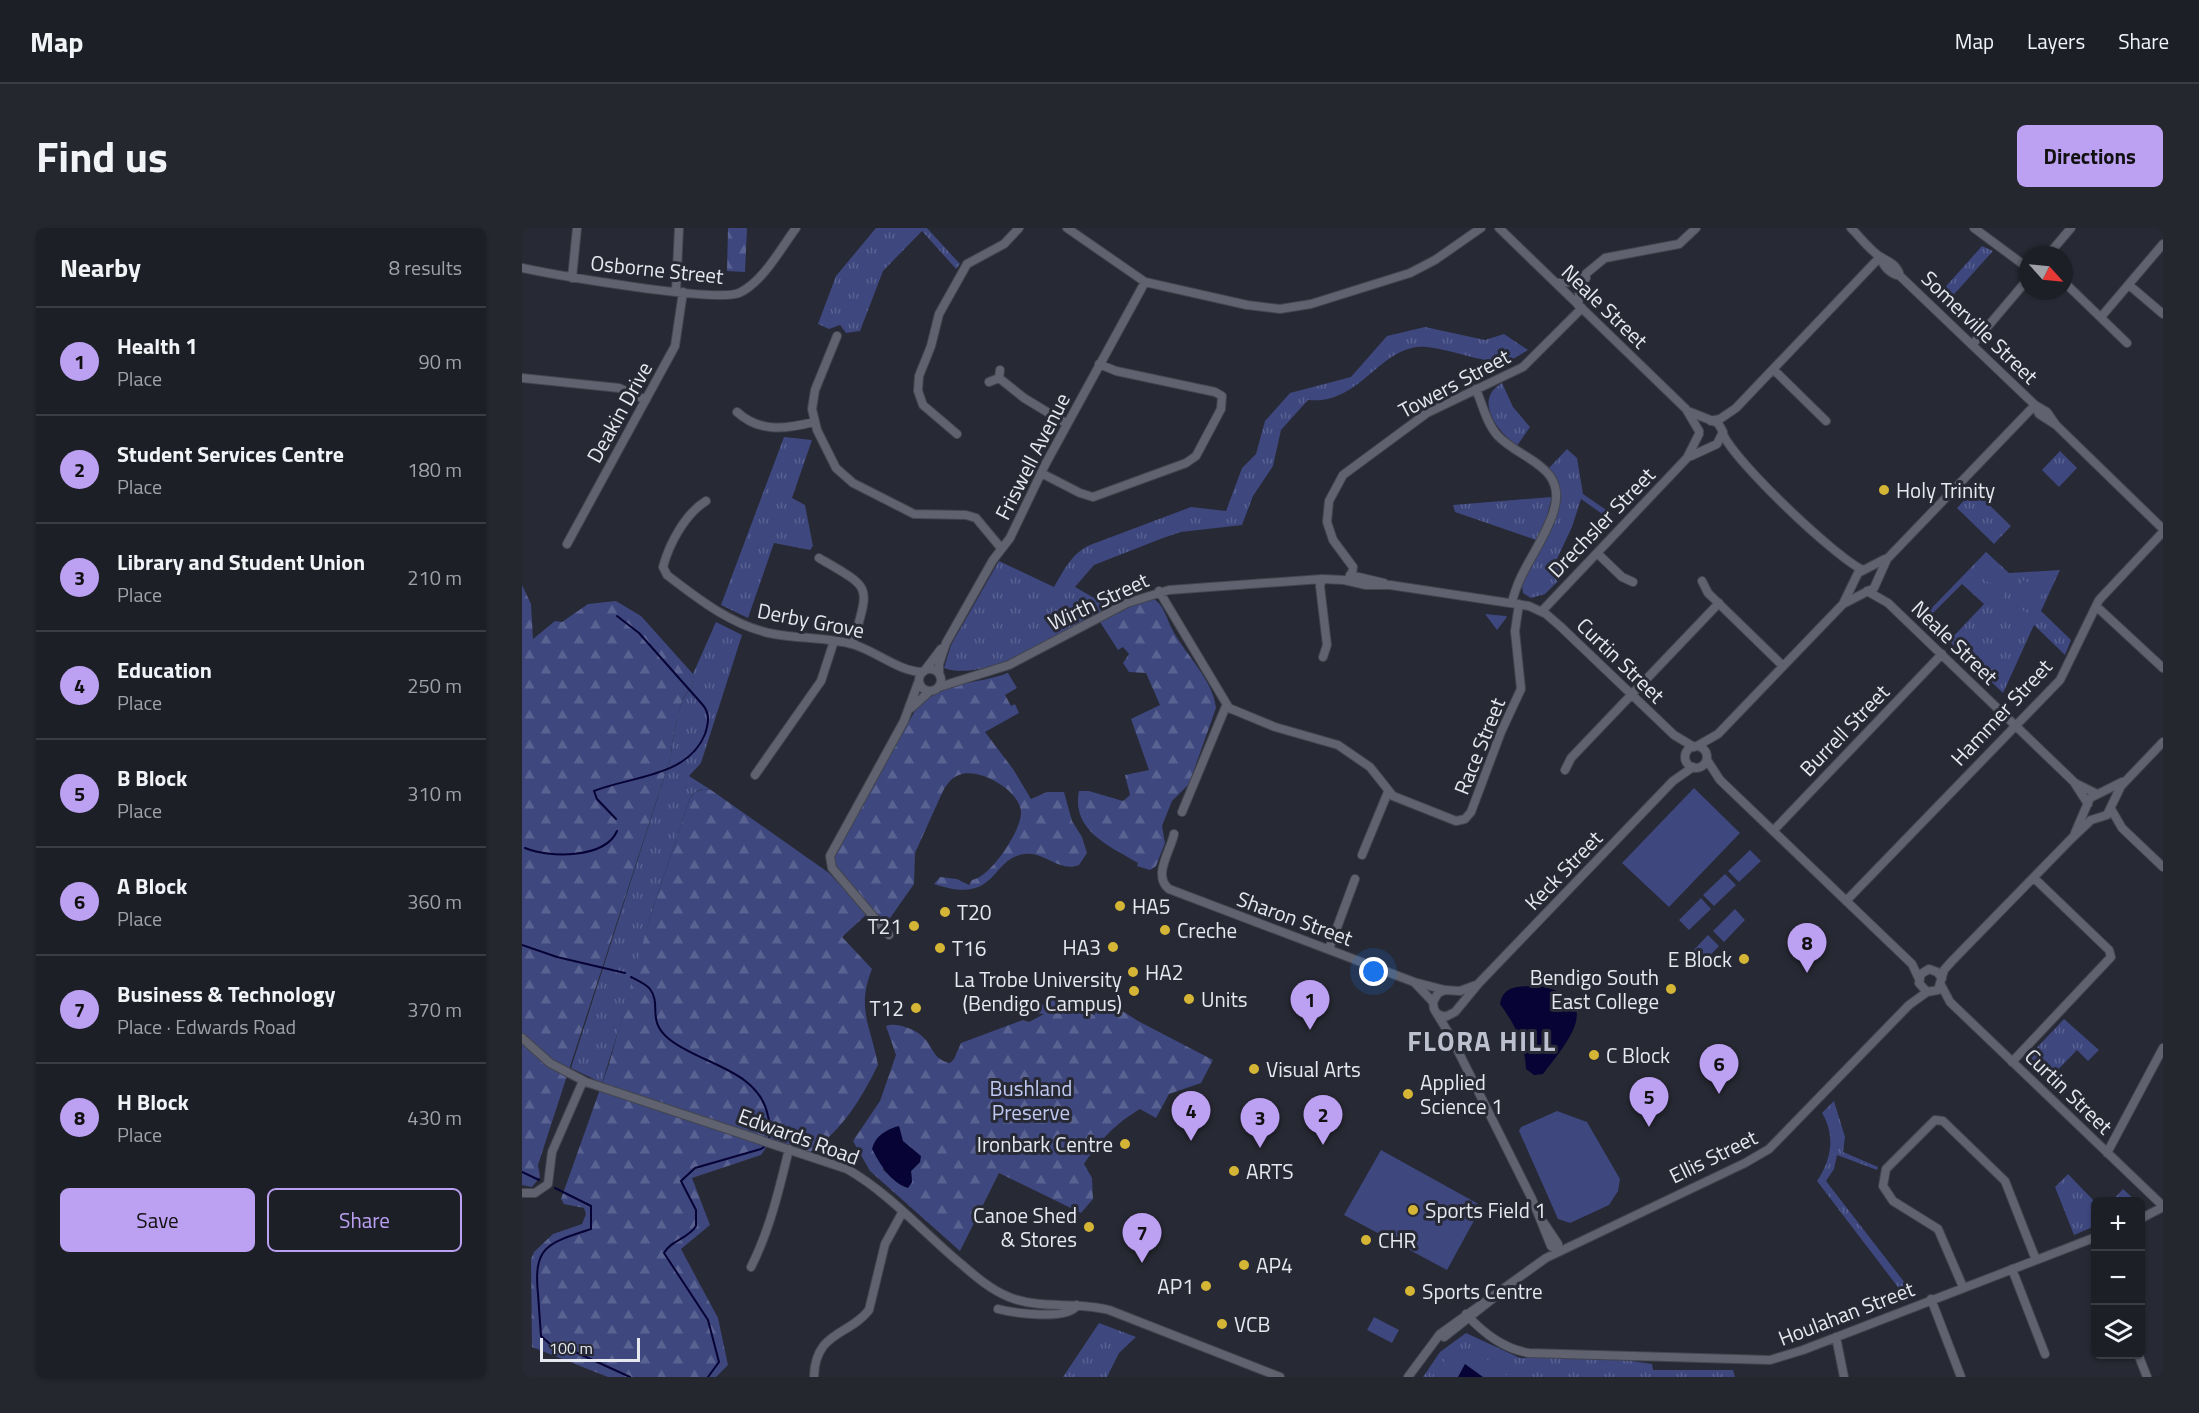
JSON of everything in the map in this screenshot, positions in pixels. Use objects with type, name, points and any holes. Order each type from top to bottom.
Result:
[{"type":"street","points":[[572,278],[577,228]]},
{"type":"street","name":"Deakin Drive","points":[[567,544],[675,346],[680,291],[679,228]]},
{"type":"street","name":"Osborne Street","points":[[522,268],[572,278],[725,295],[740,292],[761,273],[796,228]]},
{"type":"street","points":[[957,434],[927,410],[918,391],[919,376],[932,346],[939,314],[967,264],[1004,244],[1019,228]]},
{"type":"street","points":[[1067,228],[1145,282],[1270,309],[1295,308],[1410,273],[1441,256],[1481,228]]},
{"type":"street","name":"Neale Street","points":[[1499,228],[1686,409],[1699,432]]},
{"type":"street","points":[[1556,283],[1574,283],[1605,258],[1680,244],[1696,228]]},
{"type":"street","name":"Somerville Street","points":[[1851,228],[1880,256],[1889,260],[1898,269],[1900,276],[2035,405],[2039,414],[2056,426],[2163,531]]},
{"type":"street","points":[[1974,228],[2019,261]]},
{"type":"street","points":[[2056,246],[2071,228]]},
{"type":"street","points":[[2101,318],[2163,244]]},
{"type":"street","points":[[1736,456],[1704,443],[1699,432],[1702,425],[1720,419],[1736,408],[1880,256]]},
{"type":"street","points":[[1580,307],[1580,286],[1587,274]]},
{"type":"street","name":"Friswell Avenue","points":[[924,671],[946,643],[1001,548],[1013,534],[1041,473],[1145,282]]},
{"type":"street","points":[[2129,285],[2163,314]]},
{"type":"street","points":[[1972,345],[2019,290]]},
{"type":"street","points":[[2073,291],[2127,343]]},
{"type":"street","name":"Towers Street","points":[[1352,578],[1353,567],[1333,540],[1327,522],[1329,501],[1338,483],[1358,462],[1421,417],[1523,367],[1580,307]]},
{"type":"street","points":[[837,336],[815,390],[812,409],[814,422],[832,461],[849,480],[914,514],[973,517],[984,524],[1001,548]]},
{"type":"street","points":[[1041,473],[1080,493],[1098,496],[1191,460],[1221,409],[1222,396],[1215,392],[1116,372],[1099,364]]},
{"type":"street","points":[[1773,369],[1826,421]]},
{"type":"street","points":[[989,382],[999,374],[1024,398],[1067,424]]},
{"type":"street","points":[[522,378],[619,388],[646,400]]},
{"type":"street","name":"Race Street","points":[[1226,706],[1266,724],[1338,745],[1370,767],[1381,779],[1388,792],[1399,800],[1449,820],[1461,821],[1468,816],[1501,732],[1521,689],[1515,631],[1518,579],[1550,520],[1557,491],[1544,469],[1496,434],[1476,389]]},
{"type":"street","points":[[1843,604],[1874,588],[1887,559],[2035,405]]},
{"type":"street","points":[[1711,445],[1720,442],[1736,408]]},
{"type":"street","name":"Neale Street","points":[[1686,409],[1711,421]]},
{"type":"street","points":[[737,412],[748,420],[768,428],[780,429],[814,422]]},
{"type":"street","points":[[1711,421],[1720,426],[1736,456],[1841,558],[1858,588],[1867,591]]},
{"type":"street","name":"Drechsler Street","points":[[1687,458],[1699,432]]},
{"type":"street","name":"Drechsler Street","points":[[1542,611],[1687,458],[1711,445]]},
{"type":"street","name":"Derby Grove","points":[[706,501],[688,517],[667,554],[663,567],[667,575],[725,615],[746,626],[775,635],[853,644],[905,668],[924,671]]},
{"type":"street","name":"Hammer Street","points":[[1846,902],[2064,675],[2102,596],[2163,531]]},
{"type":"street","points":[[1597,553],[1622,577],[1633,582]]},
{"type":"street","points":[[819,558],[857,581],[864,590],[863,605],[853,644]]},
{"type":"street","points":[[1841,558],[1874,573],[1876,581]]},
{"type":"street","points":[[1720,780],[1695,768],[1688,763],[1686,756],[1695,747],[1718,734],[1843,604],[1855,582],[1856,575],[1887,559]]},
{"type":"street","name":"Wirth Street","points":[[939,687],[1009,665],[1117,608],[1159,591],[1352,578],[1366,585],[1390,585],[1516,604],[1542,611]]},
{"type":"street","points":[[1322,579],[1320,586],[1327,645],[1323,657]]},
{"type":"street","points":[[1702,581],[1706,591],[1783,666]]},
{"type":"street","name":"Neale Street","points":[[1876,581],[1888,603]]},
{"type":"street","points":[[1159,591],[1226,706],[1182,812]]},
{"type":"street","name":"Neale Street","points":[[1867,591],[1888,603],[2016,725],[2074,782],[2088,806],[2099,817]]},
{"type":"street","points":[[1565,770],[1571,758],[1630,694],[1719,603]]},
{"type":"street","points":[[2096,606],[2163,668]]},
{"type":"street","name":"Curtin Street","points":[[1542,611],[1674,735],[1695,747]]},
{"type":"street","points":[[755,775],[821,681],[834,641]]},
{"type":"street","name":"Friswell Avenue","points":[[939,672],[939,664],[946,643]]},
{"type":"street","name":"Burrell Street","points":[[1773,831],[1942,654]]},
{"type":"street","name":"Derby Grove","points":[[905,668],[918,683]]},
{"type":"street","points":[[889,935],[835,872],[830,860],[832,852],[910,709],[924,671],[932,669],[939,672],[941,680],[939,687],[930,691],[910,709]]},
{"type":"street","name":"Wirth Street","points":[[939,672],[969,676]]},
{"type":"street","points":[[918,683],[923,691],[930,691]]},
{"type":"street","points":[[1695,768],[1707,757],[1718,734]]},
{"type":"street","name":"Curtin Street","points":[[1674,735],[1686,756]]},
{"type":"street","points":[[1941,982],[1952,961],[2072,838],[2111,806],[2126,780],[2163,741]]},
{"type":"street","points":[[1695,747],[1703,749],[1720,780],[1912,964],[1919,981],[1931,970],[1952,961]]},
{"type":"street","name":"Keck Street","points":[[1673,781],[1686,756]]},
{"type":"street","name":"Keck Street","points":[[1457,1010],[1479,983],[1673,781],[1695,768]]},
{"type":"street","points":[[2072,838],[2090,798],[2126,780]]},
{"type":"street","name":"Neale Street","points":[[2074,782],[2099,794],[2111,806]]},
{"type":"street","points":[[1362,855],[1388,792]]},
{"type":"street","points":[[2111,806],[2122,828]]},
{"type":"street","points":[[2099,817],[2122,828],[2163,867]]},
{"type":"street","name":"Sharon Street","points":[[1174,834],[1162,873],[1164,886],[1174,892],[1414,982],[1449,990]]},
{"type":"street","points":[[2012,1062],[2111,957],[2109,950],[2034,878]]},
{"type":"street","points":[[1329,949],[1355,879]]},
{"type":"street","points":[[1912,964],[1931,970]]},
{"type":"street","name":"Curtin Street","points":[[1931,970],[1941,982],[1950,1002]]},
{"type":"street","name":"Curtin Street","points":[[1919,981],[1930,992],[1950,1002],[2163,1207]]},
{"type":"street","name":"Ellis Street","points":[[1909,1005],[1919,981]]},
{"type":"street","name":"Sharon Street","points":[[1414,982],[1433,1002]]},
{"type":"street","name":"Ellis Street","points":[[1408,1377],[1435,1342],[1498,1293],[1558,1251],[1765,1152],[1909,1005],[1941,982]]},
{"type":"street","name":"Keck Street","points":[[1449,990],[1479,983]]},
{"type":"street","points":[[1451,1037],[1450,1022],[1460,1001],[1449,990],[1438,993],[1433,1002],[1437,1014],[1451,1037],[1543,1222],[1551,1246],[1558,1251]]},
{"type":"street","points":[[1437,1014],[1445,1017],[1457,1010]]},
{"type":"street","name":"Edwards Road","points":[[522,1038],[550,1063],[583,1081],[847,1169],[972,1274],[1003,1295],[1021,1300],[1077,1305],[1118,1313],[1280,1377]]},
{"type":"street","points":[[2107,1153],[2163,1048]]},
{"type":"street","points":[[522,1193],[535,1193],[548,1184],[552,1152],[583,1081]]},
{"type":"street","points":[[1963,1287],[1938,1228],[1893,1201],[1883,1186],[1886,1169],[1935,1120],[1944,1121],[2005,1181],[2036,1260]]},
{"type":"street","points":[[751,1267],[768,1229],[789,1149]]},
{"type":"street","points":[[2145,1216],[2163,1207]]},
{"type":"street","points":[[814,1377],[816,1362],[823,1347],[835,1335],[862,1318],[869,1310],[885,1244],[890,1230],[902,1213]]},
{"type":"street","name":"Houlahan Street","points":[[1468,1317],[1486,1334],[1506,1346],[1535,1353],[1764,1360],[1786,1356],[1931,1299],[2091,1241]]},
{"type":"street","points":[[2012,1269],[2045,1354]]},
{"type":"street","points":[[1931,1299],[1961,1377]]},
{"type":"street","name":"Edwards Road","points":[[998,1309],[1017,1314],[1067,1313],[1075,1310],[1077,1305]]},
{"type":"street","points":[[1836,1337],[1844,1377]]},
{"type":"street","points":[[2140,1359],[2147,1377]]},
{"type":"green space","points":[[728,228],[747,228],[745,272],[727,271]]},
{"type":"green space","points":[[876,228],[927,228],[960,264],[956,269],[922,231],[883,271],[860,331],[846,333],[840,325],[829,329],[818,324],[836,276]]},
{"type":"green space","points":[[1982,246],[1993,251],[1948,301],[1940,293]]},
{"type":"green space","points":[[1425,327],[1485,340],[1504,334],[1528,350],[1491,372],[1485,360],[1442,349],[1417,347],[1390,358],[1341,395],[1308,400],[1281,430],[1273,466],[1253,496],[1242,525],[1181,532],[1094,565],[1075,587],[1110,607],[1052,640],[1005,661],[983,668],[962,671],[944,668],[951,645],[999,561],[1054,587],[1073,557],[1090,545],[1191,507],[1226,511],[1242,468],[1256,454],[1265,421],[1290,393],[1351,377],[1387,336]]},
{"type":"green space","points":[[1502,383],[1513,407],[1530,427],[1517,446],[1496,425],[1489,407],[1489,398],[1493,390]]},
{"type":"green space","points":[[784,437],[812,440],[792,498],[805,505],[813,546],[810,550],[774,543],[748,618],[721,605]]},
{"type":"green space","points":[[1567,449],[1577,458],[1583,494],[1612,514],[1608,518],[1581,499],[1572,527],[1555,563],[1566,573],[1545,594],[1531,598],[1523,593],[1522,585],[1545,543],[1558,512],[1560,496],[1558,482],[1549,468]]},
{"type":"green space","points":[[2060,451],[2077,468],[2059,487],[2042,470]]},
{"type":"green space","points":[[1974,490],[2011,526],[1994,544],[1957,508]]},
{"type":"green space","points":[[1552,497],[1545,523],[1536,540],[1455,512],[1453,505]]},
{"type":"green space","points":[[1986,552],[2009,573],[2060,570],[2041,611],[2071,640],[2065,655],[2034,625],[2003,693],[1949,641],[1984,604],[1962,584],[1927,619],[1924,616]]},
{"type":"green space","points":[[1989,570],[2011,580],[2006,590],[1984,580]]},
{"type":"green space","points":[[2022,580],[2044,590],[2039,600],[2018,589]]},
{"type":"green space","points":[[1983,583],[2005,593],[2000,603],[1978,593]]},
{"type":"green space","points":[[522,585],[531,604],[533,639],[555,621],[562,622],[588,604],[616,601],[641,616],[693,674],[691,686],[684,696],[674,730],[671,756],[538,1165],[540,1177],[532,1187],[522,1185]]},
{"type":"green space","points":[[2017,592],[2038,602],[2034,612],[2012,602]]},
{"type":"green space","points":[[1154,599],[1165,613],[1178,640],[1205,678],[1216,708],[1189,784],[1172,801],[1162,826],[1165,843],[1156,866],[1150,870],[1137,866],[1138,863],[1095,836],[1081,817],[1078,805],[1079,791],[1089,791],[1123,801],[1130,795],[1125,775],[1149,770],[1131,719],[1160,705],[1146,673],[1129,672],[1123,663],[1129,654],[1123,647],[1118,650],[1100,622],[1132,606]]},
{"type":"green space","points":[[2011,605],[2032,615],[2027,625],[2006,615]]},
{"type":"green space","points":[[1485,614],[1506,616],[1507,617],[1497,630]]},
{"type":"green space","points":[[716,622],[742,635],[701,763],[689,776],[711,790],[699,790],[690,798],[650,917],[632,987],[602,1083],[571,1068],[671,756],[674,730],[681,704],[691,687],[693,674]]},
{"type":"green space","points":[[1008,673],[1017,688],[1005,695],[1011,706],[1015,704],[1019,713],[985,732],[1013,769],[1031,799],[1047,792],[1064,792],[1072,821],[1082,837],[1087,853],[1079,865],[1072,867],[1032,854],[1013,857],[990,879],[971,889],[955,889],[934,884],[940,877],[957,879],[969,885],[972,880],[987,871],[1004,852],[1020,820],[1019,804],[1014,796],[997,782],[977,774],[959,775],[943,791],[915,853],[914,884],[888,921],[883,922],[836,867],[833,859],[837,849],[916,709],[927,699],[949,688]]},
{"type":"green space","points":[[1694,788],[1740,833],[1669,907],[1622,863]]},
{"type":"green space","points":[[704,789],[711,790],[829,873],[867,914],[842,937],[872,969],[867,983],[865,1007],[878,1065],[850,1113],[832,1134],[810,1152],[772,1139],[761,1155],[692,1178],[710,1225],[681,1249],[718,1318],[728,1365],[716,1377],[608,1377],[532,1347],[531,1259],[534,1252],[553,1234],[582,1224],[586,1214],[584,1208],[564,1204],[561,1199],[609,1064],[650,917],[690,798],[695,792]]},
{"type":"green space","points":[[1750,850],[1761,861],[1739,882],[1728,871]]},
{"type":"green space","points":[[1725,874],[1736,885],[1714,906],[1703,895]]},
{"type":"green space","points":[[1701,898],[1711,909],[1689,930],[1679,920]]},
{"type":"green space","points":[[1735,909],[1745,920],[1724,942],[1713,931]]},
{"type":"green space","points":[[1708,935],[1719,946],[1698,968],[1687,957]]},
{"type":"green space","name":"Bushland Preserve","points":[[1054,999],[1068,1001],[1094,1015],[1105,1000],[1138,1021],[1213,1060],[1201,1083],[1169,1094],[1156,1118],[1140,1109],[1102,1140],[1084,1164],[1092,1178],[1093,1199],[1081,1213],[999,1173],[960,1251],[870,1171],[853,1141],[880,1101],[896,1055],[886,1026],[900,1026],[915,1031],[927,1041],[940,1059],[950,1063],[961,1043],[1023,1020],[1029,1022],[1044,1014],[1035,1013],[1033,1009]],"holes":[[[920,1162],[911,1171],[912,1182],[908,1187],[901,1185],[883,1170],[883,1165]]]},
{"type":"green space","points":[[2064,1019],[2099,1050],[2088,1061],[2077,1050],[2051,1077],[2029,1056]]},
{"type":"green space","points":[[1834,1101],[1845,1137],[1843,1152],[1878,1167],[1877,1170],[1837,1155],[1834,1169],[1826,1181],[1915,1296],[1907,1299],[1817,1181],[1826,1165],[1830,1148],[1829,1131],[1822,1113]]},
{"type":"green space","points":[[1557,1111],[1587,1122],[1620,1179],[1618,1191],[1609,1205],[1570,1223],[1558,1219],[1519,1131],[1521,1127]]},
{"type":"green space","name":"Sports Field 1","points":[[1381,1150],[1482,1206],[1447,1270],[1344,1215]]},
{"type":"green space","points":[[2068,1174],[2091,1198],[2091,1228],[2074,1235],[2055,1187]]},
{"type":"green space","points":[[2123,1189],[2132,1197],[2116,1197]]},
{"type":"green space","points":[[1374,1317],[1399,1330],[1392,1343],[1367,1330]]},
{"type":"green space","points":[[1099,1323],[1136,1337],[1119,1353],[1107,1377],[1063,1377]]},
{"type":"green space","points":[[1466,1333],[1520,1358],[1612,1358],[1652,1364],[1653,1370],[1733,1370],[1735,1377],[1423,1377],[1440,1352]]},
{"type":"green space","points":[[1474,1349],[1507,1376],[1528,1377],[1433,1377],[1450,1353]]},
{"type":"shaded area","points":[[1540,986],[1560,992],[1572,1001],[1577,1011],[1576,1023],[1562,1048],[1543,1074],[1534,1075],[1526,1069],[1524,1051],[1518,1035],[1500,1004],[1505,992],[1510,989]]},
{"type":"shaded area","points":[[899,1126],[903,1141],[921,1156],[920,1162],[911,1171],[912,1182],[908,1188],[891,1177],[872,1149],[882,1134]]},
{"type":"shaded area","points":[[1465,1364],[1483,1377],[1458,1377]]},
{"type":"waterway","points":[[616,819],[597,799],[594,791],[657,773],[686,759],[697,748],[705,734],[708,718],[702,704],[639,633],[617,616]]},
{"type":"waterway","points":[[525,848],[547,854],[575,854],[601,847],[611,840],[617,831]]},
{"type":"waterway","points":[[522,945],[557,957],[625,973]]},
{"type":"waterway","points":[[631,977],[650,989],[655,1001],[658,1025],[669,1039],[681,1048],[726,1069],[753,1088],[762,1100],[768,1116],[771,1129],[769,1138]]},
{"type":"waterway","points":[[708,1377],[719,1362],[708,1320],[664,1253],[696,1226],[696,1210],[681,1181],[695,1168],[761,1149],[767,1145]]},
{"type":"waterway","points":[[522,1172],[539,1180]]},
{"type":"waterway","points":[[555,1188],[591,1206],[591,1229],[554,1243],[541,1256],[537,1278],[541,1336],[551,1345],[573,1351],[630,1377]]},
{"type":"place","name":"Holy Trinity","points":[[1884,490]]},
{"type":"place","name":"HA5","points":[[1120,906]]},
{"type":"place","name":"T20","points":[[945,912]]},
{"type":"place","name":"T21","points":[[914,926]]},
{"type":"place","name":"Creche","points":[[1165,930]]},
{"type":"place","name":"HA3","points":[[1113,947]]},
{"type":"place","name":"T16","points":[[940,948]]},
{"type":"place","name":"E Block","points":[[1744,959]]},
{"type":"place","name":"HA2","points":[[1133,972]]},
{"type":"place","name":"H Block","points":[[1807,973]]},
{"type":"place","name":"Bendigo South East College","points":[[1671,989]]},
{"type":"place","name":"La Trobe University (Bendigo Campus)","points":[[1134,991]]},
{"type":"place","name":"Units","points":[[1189,999]]},
{"type":"place","name":"T12","points":[[916,1008]]},
{"type":"place","name":"Health 1","points":[[1310,1030]]},
{"type":"place","name":"C Block","points":[[1594,1055]]},
{"type":"place","name":"Visual Arts","points":[[1254,1069]]},
{"type":"place","name":"Applied Science 1","points":[[1408,1094]]},
{"type":"place","name":"A Block","points":[[1719,1094]]},
{"type":"place","name":"B Block","points":[[1649,1127]]},
{"type":"place","name":"Education","points":[[1191,1141]]},
{"type":"place","name":"Ironbark Centre","points":[[1125,1144]]},
{"type":"place","name":"Student Services Centre","points":[[1323,1145]]},
{"type":"place","name":"Library and Student Union","points":[[1260,1148]]},
{"type":"place","name":"ARTS","points":[[1234,1171]]},
{"type":"place","name":"Sports Field 1","points":[[1413,1210]]},
{"type":"place","name":"Canoe Shed & Stores","points":[[1089,1227]]},
{"type":"place","name":"CHR","points":[[1366,1240]]},
{"type":"place","name":"Business & Technology","points":[[1142,1263]]},
{"type":"place","name":"AP4","points":[[1244,1265]]},
{"type":"place","name":"AP1","points":[[1206,1286]]},
{"type":"place","name":"Sports Centre","points":[[1410,1291]]},
{"type":"place","name":"VCB","points":[[1222,1324]]},
{"type":"district","name":"FLORA HILL","points":[[1482,1040]]}]
